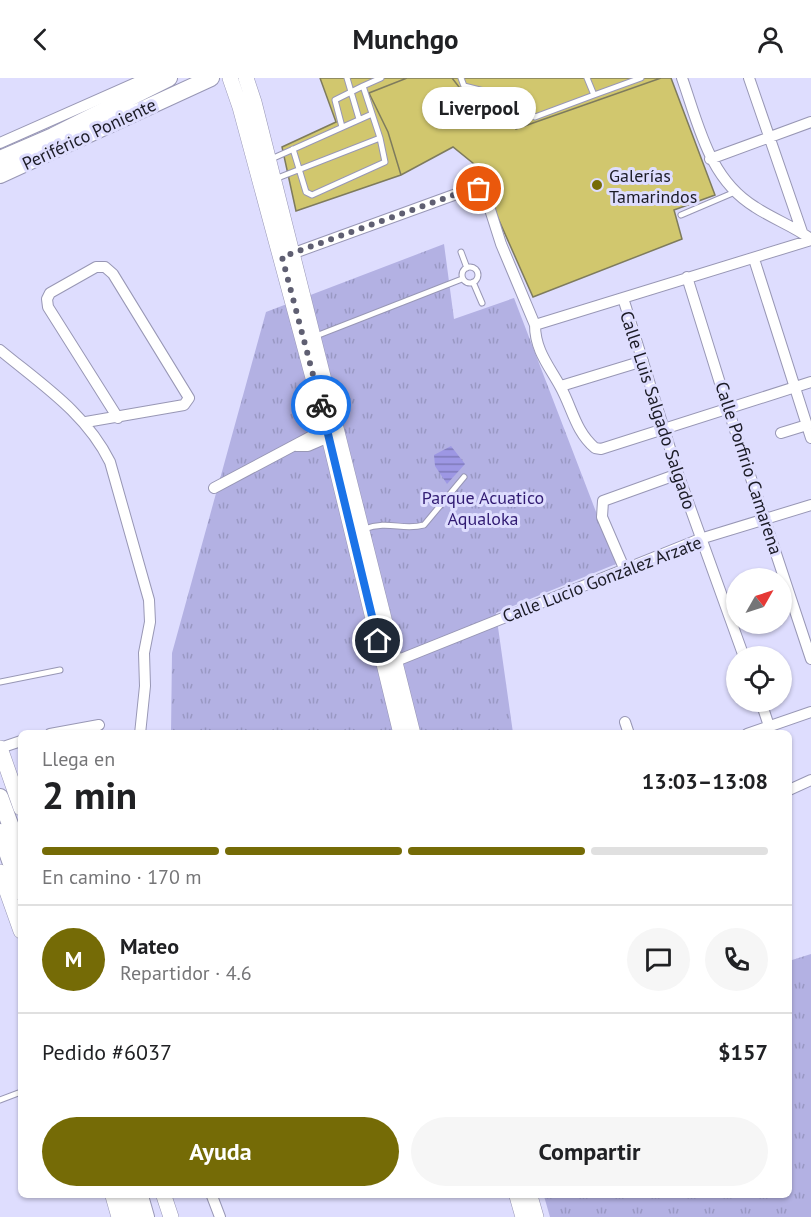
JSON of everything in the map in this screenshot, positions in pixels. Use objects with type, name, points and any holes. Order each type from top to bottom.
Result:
[{"type":"main road","name":"Periférico Poniente","points":[[0,159],[53,136],[169,78]]},
{"type":"main road","name":"Periférico Poniente","points":[[0,175],[211,78]]},
{"type":"main road","points":[[230,78],[314,336],[412,730]]},
{"type":"main road","points":[[246,78],[268,161],[328,432],[400,730]]},
{"type":"main road","points":[[0,748],[18,799]]},
{"type":"main road","points":[[0,797],[18,846]]},
{"type":"main road","points":[[0,832],[18,883]]},
{"type":"main road","points":[[0,872],[18,923]]},
{"type":"main road","points":[[114,1198],[119,1217]]},
{"type":"main road","points":[[127,1198],[132,1217]]},
{"type":"main road","points":[[141,1198],[146,1217]]},
{"type":"main road","points":[[165,1198],[171,1217]]},
{"type":"main road","points":[[518,1198],[523,1217]]},
{"type":"main road","points":[[531,1198],[536,1217]]},
{"type":"street","points":[[0,143],[147,78]]},
{"type":"street","points":[[682,78],[710,159],[721,177],[753,206],[808,237]]},
{"type":"street","points":[[749,78],[808,237]]},
{"type":"street","points":[[710,159],[811,122]]},
{"type":"street","points":[[288,255],[473,188],[479,189],[487,200],[505,255],[535,325],[535,335],[542,355],[561,386],[577,426],[595,448],[601,449],[811,381]]},
{"type":"street","points":[[535,325],[687,277],[754,259],[808,237]]},
{"type":"street","points":[[754,259],[811,438]]},
{"type":"street","points":[[82,419],[116,415],[184,405],[189,398],[112,274],[105,267],[96,267],[50,293],[46,299],[48,307],[116,415]]},
{"type":"street","name":"Calle Porfirio Camarena","points":[[687,277],[811,659]]},
{"type":"street","name":"Calle Luis Salgado Salgado","points":[[623,298],[700,540],[740,646]]},
{"type":"street","points":[[0,350],[82,419],[100,442],[110,462],[149,600],[150,622],[144,653],[145,686],[140,730]]},
{"type":"street","points":[[561,386],[643,361]]},
{"type":"street","points":[[781,432],[807,425]]},
{"type":"street","points":[[214,488],[328,432]]},
{"type":"street","points":[[624,568],[602,517],[603,501],[678,474]]},
{"type":"street","name":"Calle Lucio González Arzate","points":[[396,661],[624,568],[700,540],[811,505]]},
{"type":"street","points":[[764,712],[769,726]]},
{"type":"street","points":[[758,730],[811,712]]},
{"type":"street","points":[[625,722],[628,730]]},
{"type":"street","points":[[72,730],[99,725]]},
{"type":"street","points":[[0,748],[18,742]]},
{"type":"street","points":[[792,789],[811,780]]},
{"type":"street","points":[[213,1198],[220,1217]]},
{"type":"lane","points":[[347,78],[359,120]]},
{"type":"lane","points":[[342,127],[334,102],[350,91],[378,78]]},
{"type":"lane","points":[[461,78],[464,86],[504,98],[535,117],[641,78]]},
{"type":"lane","points":[[587,78],[594,95]]},
{"type":"lane","points":[[293,149],[306,192],[312,195],[385,162],[380,138],[363,86]]},
{"type":"lane","points":[[268,161],[372,114]]},
{"type":"lane","points":[[272,180],[380,138]]},
{"type":"lane","points":[[681,215],[735,192]]},
{"type":"lane","points":[[460,252],[467,268],[476,271],[477,277],[473,282],[467,283],[462,279]]},
{"type":"lane","points":[[462,279],[462,272],[467,268]]},
{"type":"lane","points":[[314,336],[462,279]]},
{"type":"lane","points":[[473,282],[482,303]]},
{"type":"lane","points":[[364,530],[378,524],[412,527],[424,525],[465,477]]},
{"type":"lane","points":[[0,682],[60,670]]},
{"type":"lane","points":[[0,1100],[18,1093]]},
{"type":"green space","name":"Parque Acuatico Aqualoka","points":[[444,244],[454,319],[514,298],[616,564],[496,613],[513,730],[171,730],[172,653],[266,312]]},
{"type":"green space","points":[[811,954],[811,1217],[550,1217],[545,1198],[792,1198],[792,960]]},
{"type":"shaded area","points":[[451,446],[465,464],[447,484],[435,466],[434,455]]},
{"type":"building","name":"Galerías Tamarindos","points":[[320,78],[671,78],[715,195],[674,210],[682,239],[533,297],[474,164],[453,147],[401,175],[296,211],[282,147],[336,122]]},
{"type":"building","points":[[320,78],[407,78],[369,93],[388,132],[401,175],[296,211],[282,147],[336,122]]},
{"type":"building","points":[[452,78],[661,78],[516,129],[509,108],[486,95],[466,96]]},
{"type":"way so far","points":[[321,405],[282,257],[473,188],[479,189]]},
{"type":"place","name":"Galerías Tamarindos","points":[[597,185]]},
{"type":"place","name":"Liverpool","points":[[479,189]]},
{"type":"route","points":[[321,405],[378,641]]}]
